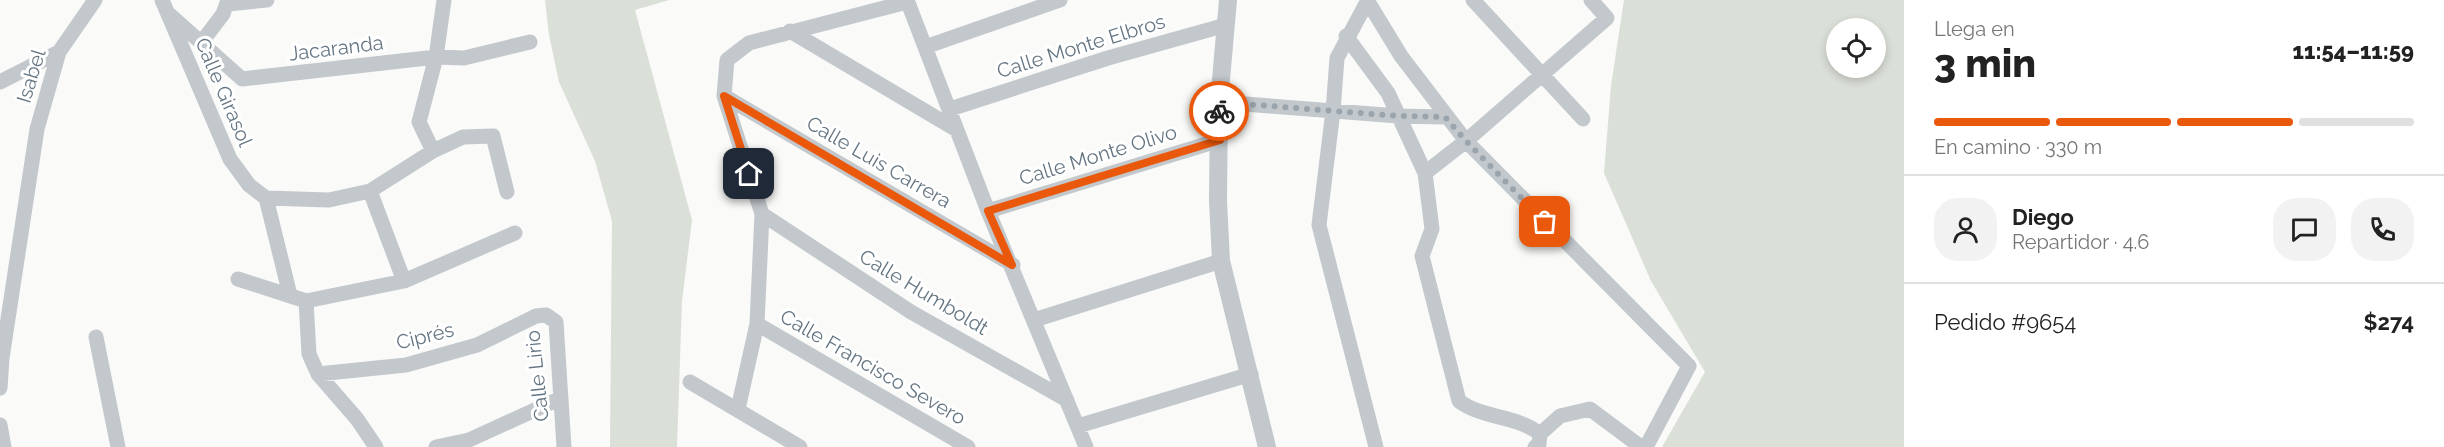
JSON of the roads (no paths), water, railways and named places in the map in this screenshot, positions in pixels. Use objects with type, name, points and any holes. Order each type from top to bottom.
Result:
[{"type":"street","name":"Isabel","points":[[0,388],[1,358],[37,129],[59,52],[95,0]]},
{"type":"street","name":"Calle Girasol","points":[[162,0],[230,159],[249,185],[266,198]]},
{"type":"street","points":[[228,2],[267,0]]},
{"type":"street","points":[[433,152],[419,122],[436,57],[444,0]]},
{"type":"street","points":[[925,47],[1060,0]]},
{"type":"street","points":[[1228,0],[1219,102],[1218,201],[1221,261],[1251,374],[1267,447]]},
{"type":"street","points":[[1376,447],[1319,225],[1337,57],[1346,36],[1368,0],[1401,56],[1445,117],[1466,141],[1689,366],[1646,447]]},
{"type":"street","points":[[1473,0],[1583,119]]},
{"type":"street","points":[[1425,173],[1466,141],[1607,18],[1591,0]]},
{"type":"street","points":[[738,409],[757,324],[762,214],[724,96],[727,60],[749,43],[907,1],[988,211],[1086,447]]},
{"type":"street","name":"Calle Girasol","points":[[201,43],[216,26],[228,2]]},
{"type":"street","name":"Jacaranda","points":[[169,14],[242,80],[436,57],[464,58],[530,42]]},
{"type":"street","name":"Calle Monte Elbros","points":[[950,109],[1108,58],[1226,25]]},
{"type":"street","points":[[790,31],[957,130]]},
{"type":"street","points":[[1346,36],[1388,93],[1425,173],[1432,229],[1422,256],[1459,401],[1471,410],[1531,426],[1537,440],[1560,416],[1590,409],[1641,447]]},
{"type":"street","points":[[0,82],[59,52]]},
{"type":"street","name":"Calle Luis Carrera","points":[[724,96],[1012,265]]},
{"type":"street","points":[[1219,102],[1398,116],[1445,117]]},
{"type":"street","points":[[290,296],[266,198],[329,200],[370,191],[433,152],[463,137],[493,136],[507,192]]},
{"type":"street","name":"Calle Monte Olivo","points":[[988,211],[1220,140]]},
{"type":"street","points":[[370,191],[404,281]]},
{"type":"street","name":"Calle Humboldt","points":[[762,214],[911,312],[1066,400]]},
{"type":"street","points":[[238,279],[306,301],[404,281],[515,233]]},
{"type":"street","points":[[1034,320],[1221,261]]},
{"type":"street","points":[[306,301],[309,354],[318,374],[357,419],[376,447]]},
{"type":"street","name":"Calle Lirio","points":[[536,316],[546,315],[556,322],[564,447]]},
{"type":"street","name":"Ciprés","points":[[318,374],[406,364],[477,345],[536,316]]},
{"type":"street","name":"Calle Francisco Severo","points":[[757,324],[968,447]]},
{"type":"street","points":[[96,337],[118,447]]},
{"type":"street","points":[[1078,426],[1251,374]]},
{"type":"street","points":[[690,382],[800,447]]},
{"type":"street","points":[[436,447],[469,440],[561,398]]},
{"type":"street","points":[[0,425],[4,447]]}]
